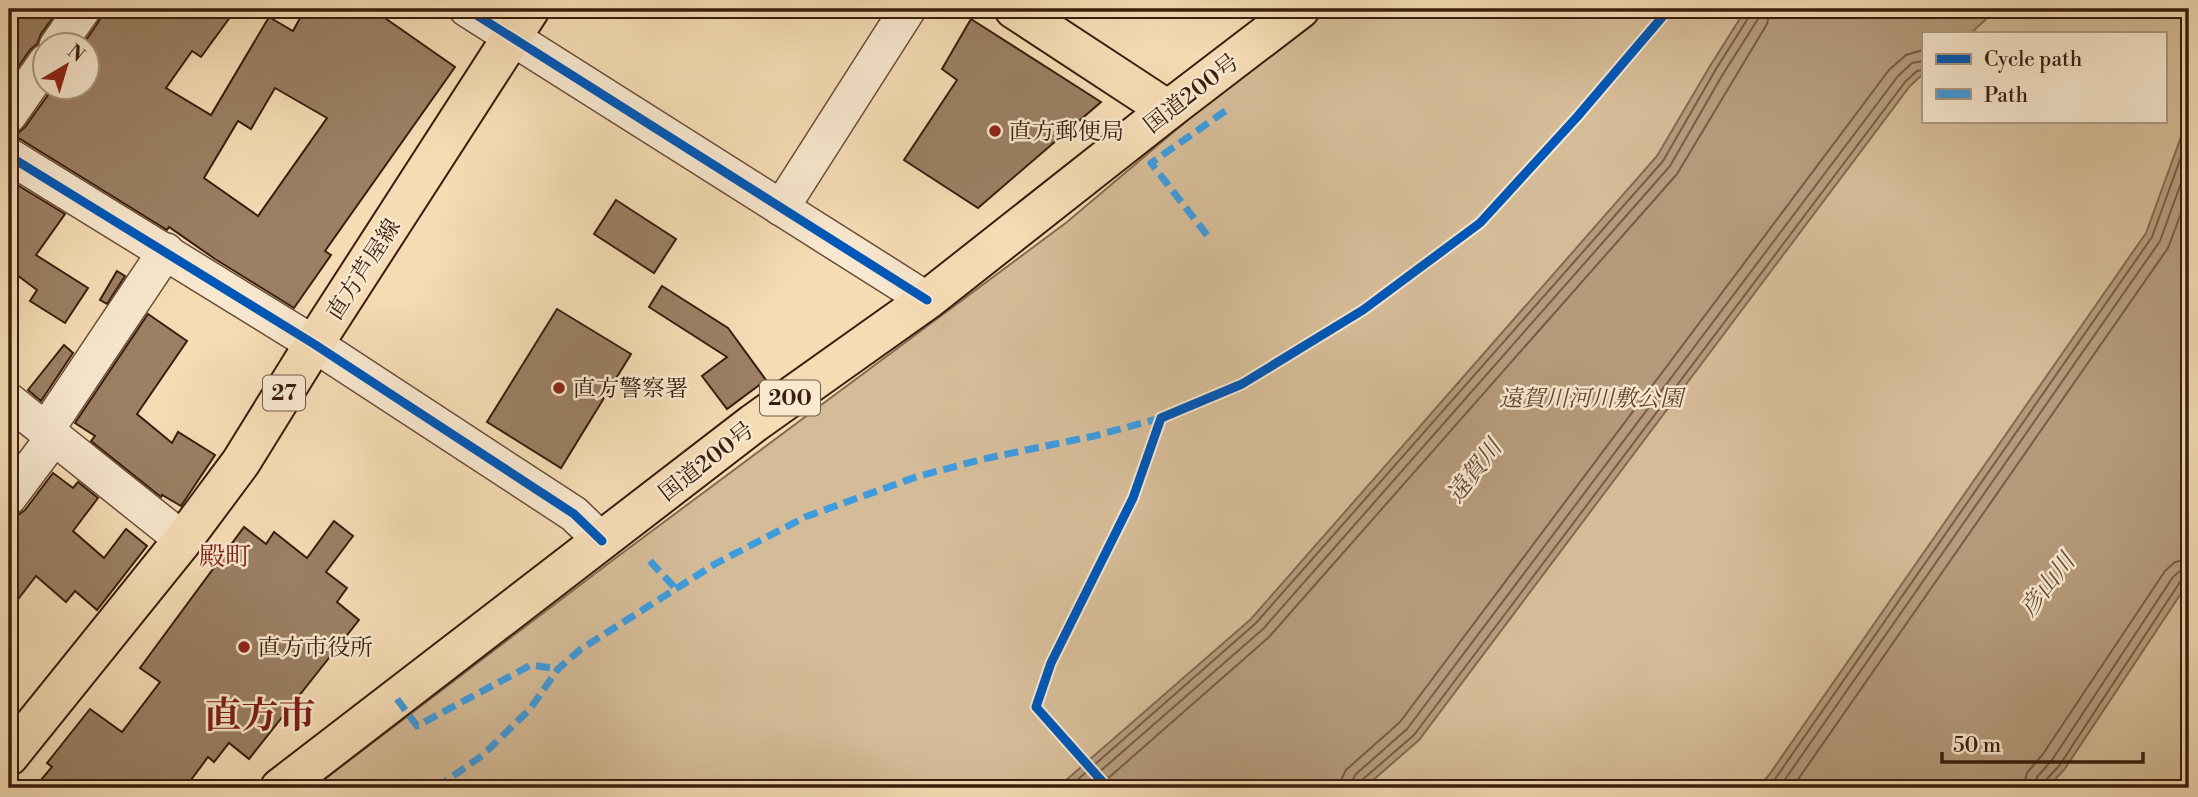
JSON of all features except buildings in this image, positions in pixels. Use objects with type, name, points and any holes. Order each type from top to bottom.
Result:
[{"type":"main road","points":[[1014,9],[1168,110]]},
{"type":"main road","name":"国道200号","points":[[280,788],[754,423],[927,300],[1300,9]]},
{"type":"main road","name":"直方芦屋線","points":[[9,756],[183,540],[241,462],[521,24]]},
{"type":"street","points":[[67,32],[83,9]]},
{"type":"street","points":[[467,9],[521,24],[781,208],[927,300]]},
{"type":"street","points":[[781,208],[908,9]]},
{"type":"street","points":[[9,115],[32,82]]},
{"type":"street","points":[[9,156],[314,344],[574,514],[602,541]]},
{"type":"street","points":[[9,497],[166,251]]},
{"type":"street","points":[[9,401],[183,540]]},
{"type":"green space","name":"遠賀川河川敷公園","points":[[1319,9],[2189,9],[2189,788],[313,788],[617,557],[1067,222]]},
{"type":"water","name":"遠賀川","points":[[1746,9],[1994,9],[1972,32],[1922,32],[1922,75],[1910,86],[1419,740],[1364,788],[1057,788],[1251,619],[1657,156]]},
{"type":"water","name":"彦山川","points":[[2189,115],[2189,580],[2184,589],[2064,770],[2047,788],[1757,788],[1769,775],[2146,233]]},
{"type":"marked path","points":[[1207,235],[1151,163],[1231,107]]},
{"type":"marked path","points":[[436,788],[483,755],[530,709],[558,669],[581,649],[715,564],[805,517],[916,477],[1161,418]]},
{"type":"marked path","points":[[650,561],[676,589]]},
{"type":"marked path","points":[[397,699],[417,726],[531,665],[558,669]]},
{"type":"cycle path","points":[[467,9],[927,300]]},
{"type":"cycle path","points":[[1108,788],[1036,707],[1051,663],[1133,498],[1161,418],[1242,384],[1363,310],[1480,223],[1577,117],[1669,9]]},
{"type":"cycle path","points":[[9,156],[314,344],[574,514],[602,541]]},
{"type":"place","name":"直方郵便局","points":[[995,131]]},
{"type":"place","name":"直方警察署","points":[[559,388]]},
{"type":"place","name":"直方市役所","points":[[244,647]]},
{"type":"district","name":"殿町","points":[[225,556]]},
{"type":"district","name":"直方市","points":[[260,715]]}]
